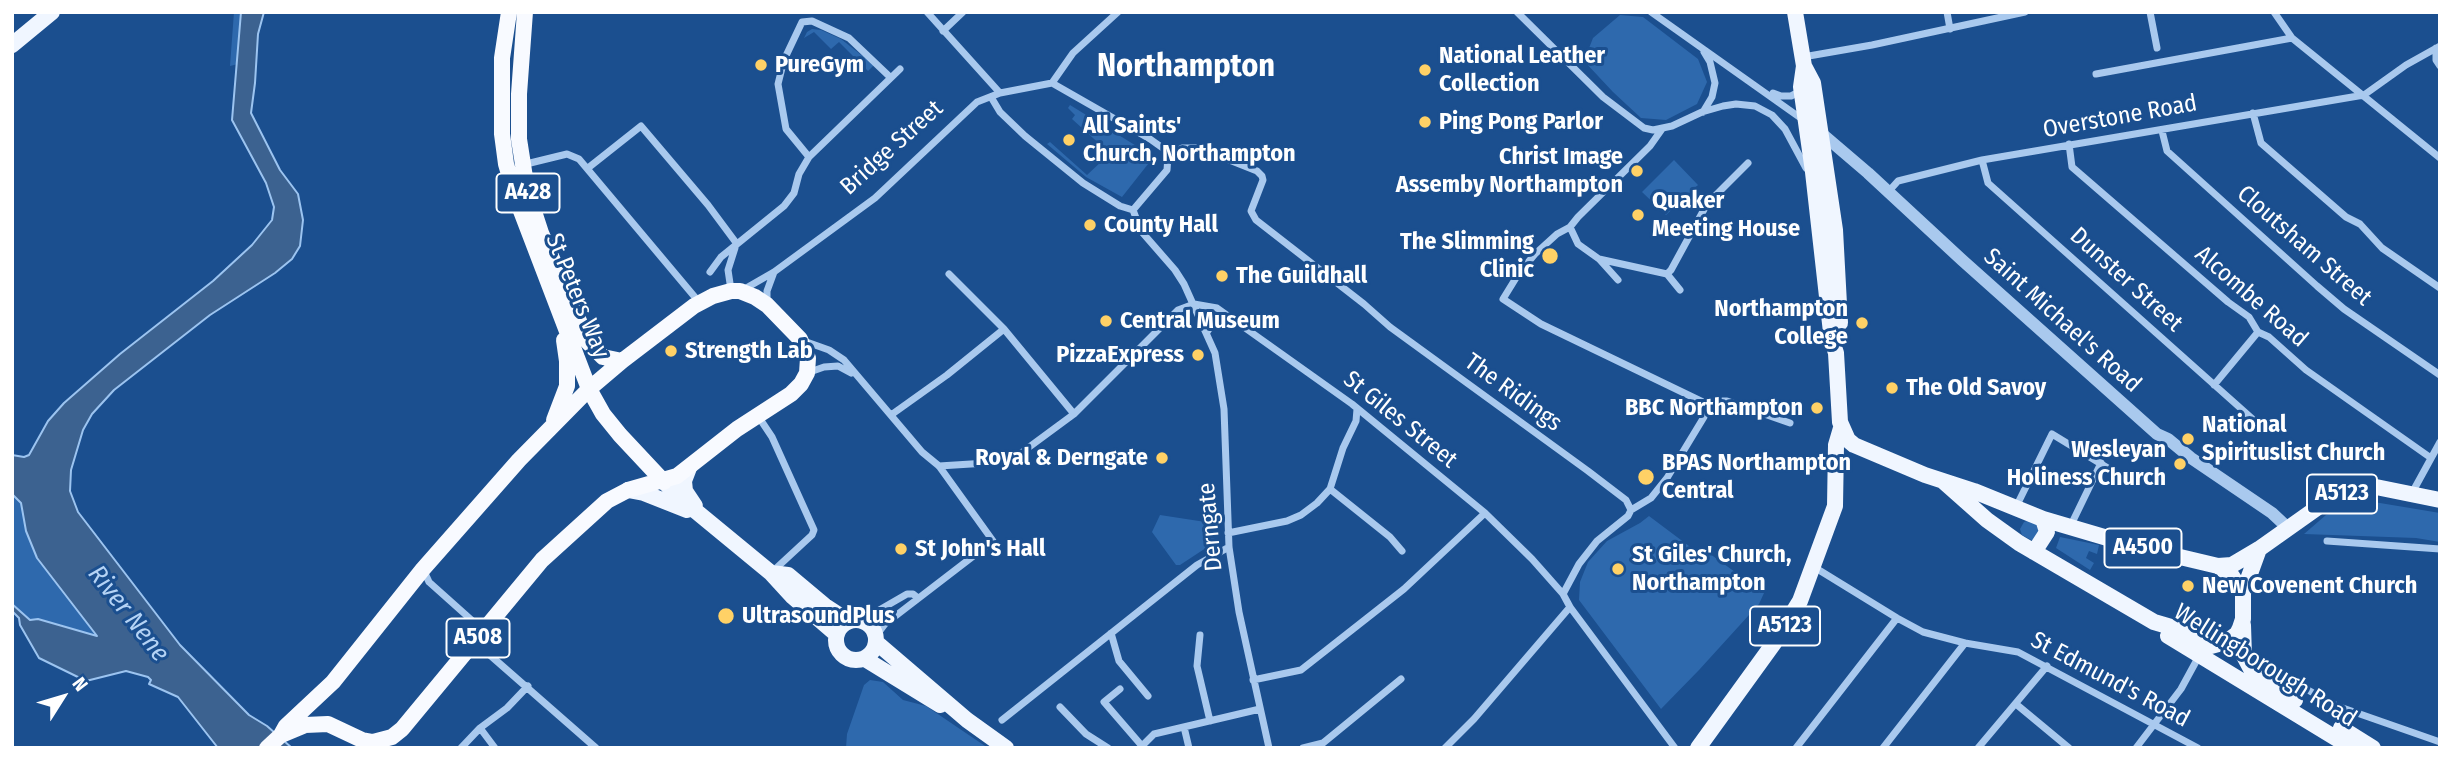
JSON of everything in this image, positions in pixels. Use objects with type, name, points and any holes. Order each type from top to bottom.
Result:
[{"type":"highway","name":"St Peters Way","points":[[509,12],[502,58],[501,95],[506,164],[527,232],[589,389]]},
{"type":"highway","name":"St Peters Way","points":[[525,12],[519,94],[521,165],[541,233],[588,342],[603,357],[622,361]]},
{"type":"highway","points":[[735,291],[755,297],[767,305],[800,340],[808,358],[807,373]]},
{"type":"highway","name":"Bridge Street","points":[[267,748],[332,682],[455,532],[589,389],[700,303],[713,296],[735,291]]},
{"type":"highway","points":[[552,426],[567,386],[568,375],[557,306]]},
{"type":"highway","name":"A508","points":[[328,724],[362,740],[373,742],[392,737],[402,729],[542,560],[607,501],[628,491],[664,482],[689,468],[710,449],[791,394],[807,373]]},
{"type":"highway","name":"A428","points":[[589,389],[603,414],[664,482]]},
{"type":"highway","points":[[321,692],[317,712],[328,724]]},
{"type":"highway","points":[[281,735],[305,725],[328,724]]},
{"type":"main road","points":[[12,31],[36,12]]},
{"type":"main road","points":[[12,46],[52,12]]},
{"type":"main road","name":"A5123","points":[[1698,748],[1793,615],[1833,514],[1837,488],[1836,445],[1841,428],[1836,353],[1840,341],[1837,258],[1824,157],[1813,127],[1813,83],[1803,62],[1796,12]]},
{"type":"main road","points":[[1803,62],[1801,87],[1813,127],[1815,192],[1832,341],[1836,353]]},
{"type":"main road","name":"A4500","points":[[1841,428],[1848,440],[1860,448],[2043,519],[2218,566],[2232,576],[2243,593]]},
{"type":"main road","points":[[1837,488],[1846,462],[1860,448]]},
{"type":"main road","points":[[689,468],[684,481],[685,491],[702,517]]},
{"type":"main road","name":"A4500","points":[[1943,481],[1987,520],[2019,543],[2154,622],[2211,646],[2232,639],[2243,619]]},
{"type":"main road","points":[[664,482],[771,573],[788,592],[836,634]]},
{"type":"main road","name":"A5123","points":[[2218,566],[2232,565],[2331,498],[2354,490],[2376,487],[2440,500]]},
{"type":"main road","points":[[628,491],[668,502],[702,517]]},
{"type":"main road","points":[[2019,543],[2016,529],[2020,510]]},
{"type":"main road","points":[[2034,552],[2047,532],[2043,519]]},
{"type":"main road","name":"Wellingborough Road","points":[[2259,549],[2243,593],[2242,644],[2247,663],[2258,677],[2292,689],[2335,738],[2373,748]]},
{"type":"main road","points":[[771,573],[788,575],[825,606],[855,621],[869,624],[876,639],[967,720]]},
{"type":"main road","points":[[855,621],[842,625],[836,634],[835,641],[841,654],[854,661],[865,659],[873,652],[876,639]]},
{"type":"main road","name":"Wellingborough Road","points":[[2154,622],[2167,635],[2352,748]]},
{"type":"main road","points":[[865,659],[967,720],[1006,748]]},
{"type":"street","points":[[927,12],[1000,93]]},
{"type":"street","points":[[943,31],[963,12]]},
{"type":"street","points":[[991,97],[1000,112],[1025,136],[1073,175],[1120,206],[1134,210],[1167,170],[1168,156],[1164,149],[1052,83],[1073,52],[1118,12]]},
{"type":"street","points":[[1517,12],[1603,97],[1644,128],[1662,129],[1702,112],[1736,104],[1755,106],[1766,111],[1791,138],[1815,192]]},
{"type":"street","points":[[1651,12],[1813,127]]},
{"type":"street","points":[[1947,12],[1950,29]]},
{"type":"street","points":[[1803,62],[2025,12]]},
{"type":"street","points":[[2150,12],[2157,48]]},
{"type":"street","points":[[2274,12],[2292,38],[2440,158]]},
{"type":"street","points":[[809,157],[786,129],[778,84],[784,60],[802,22],[813,21],[849,38],[890,77]]},
{"type":"street","points":[[2096,74],[2292,38]]},
{"type":"street","points":[[2364,95],[2406,65],[2438,47]]},
{"type":"street","points":[[2438,47],[2436,60],[2440,66]]},
{"type":"street","points":[[1702,50],[1710,62],[1715,83],[1712,97],[1702,112]]},
{"type":"street","points":[[710,272],[721,257],[778,212],[789,200],[809,157],[900,69]]},
{"type":"street","name":"Bridge Street","points":[[735,291],[774,272],[875,198],[968,109],[1000,93],[1052,83]]},
{"type":"street","points":[[1762,89],[1781,96],[1791,96],[1799,93],[1801,87]]},
{"type":"street","name":"Overstone Road","points":[[1888,191],[1898,181],[1982,160],[2364,95]]},
{"type":"street","points":[[2253,113],[2261,143],[2346,217],[2360,224],[2382,248],[2440,288]]},
{"type":"street","points":[[588,167],[641,126],[701,196],[737,244]]},
{"type":"street","name":"Saint Michael's Road","points":[[1813,127],[1888,191],[2157,434],[2168,439],[2272,513],[2288,528]]},
{"type":"street","points":[[1662,129],[1650,146],[1570,227],[1556,234],[1535,254],[1503,299],[1541,324],[1707,404],[1727,401],[1790,423]]},
{"type":"street","name":"Cloutsham Street","points":[[2162,131],[2167,151],[2317,286],[2344,309],[2440,374]]},
{"type":"street","name":"Alcombe Road","points":[[2069,144],[2072,167],[2228,302],[2249,317],[2259,332],[2269,337],[2306,370],[2431,458]]},
{"type":"street","name":"The Ridings","points":[[1168,156],[1182,148],[1199,148],[1253,169],[1262,176],[1262,186],[1253,205],[1252,215],[1369,310],[1626,500],[1631,510]]},
{"type":"street","points":[[1813,172],[1816,164],[1824,157],[1837,153],[1848,156]]},
{"type":"street","points":[[521,165],[567,154],[579,159],[700,303]]},
{"type":"street","name":"Dunster Street","points":[[1982,160],[1988,183],[2256,422]]},
{"type":"street","points":[[1667,274],[1707,204],[1748,163]]},
{"type":"street","name":"Derngate","points":[[1134,210],[1141,231],[1175,270],[1194,304],[1215,354],[1224,409],[1228,533],[1253,680],[1269,748]]},
{"type":"street","points":[[1570,227],[1578,244],[1599,259],[1618,280]]},
{"type":"street","points":[[735,291],[728,270],[737,244]]},
{"type":"street","points":[[1599,259],[1667,274],[1681,290]]},
{"type":"street","points":[[767,305],[767,291],[774,272]]},
{"type":"street","points":[[949,274],[1004,329],[1074,414]]},
{"type":"street","points":[[939,466],[1003,462],[1017,456],[1074,414],[1178,310],[1194,304]]},
{"type":"street","name":"St Giles Street","points":[[1194,304],[1217,308],[1322,381],[1485,513],[1563,594],[1675,748]]},
{"type":"street","points":[[1207,333],[1214,320],[1230,318]]},
{"type":"street","points":[[891,415],[957,368],[1004,329]]},
{"type":"street","points":[[2214,385],[2259,332]]},
{"type":"street","points":[[800,340],[829,350],[844,360],[922,452],[939,466],[993,541],[885,624],[876,639]]},
{"type":"street","points":[[807,373],[824,367],[838,366],[855,375]]},
{"type":"street","points":[[1563,594],[1591,548],[1628,516],[1631,510],[1651,498],[1667,478],[1704,417],[1707,404]]},
{"type":"street","points":[[1228,533],[1287,522],[1317,503],[1330,489],[1343,448],[1356,421],[1357,409]]},
{"type":"street","points":[[758,415],[772,437],[814,530],[812,535],[771,573]]},
{"type":"street","points":[[2020,510],[2052,434],[2111,470]]},
{"type":"street","points":[[2412,493],[2440,442]]},
{"type":"street","points":[[2070,528],[2101,463]]},
{"type":"street","points":[[1330,489],[1390,537],[1402,551]]},
{"type":"street","points":[[1253,680],[1301,670],[1404,589],[1485,513]]},
{"type":"street","points":[[2327,541],[2440,549]]},
{"type":"street","points":[[1002,720],[1197,565],[1230,547]]},
{"type":"street","name":"St Edmund's Road","points":[[1814,567],[1923,632],[1965,643],[2018,652],[2197,748]]},
{"type":"street","points":[[423,569],[429,582],[476,624],[487,627]]},
{"type":"street","points":[[855,621],[907,594],[918,598]]},
{"type":"street","points":[[1446,748],[1475,719],[1570,607]]},
{"type":"street","points":[[1796,748],[1897,618]]},
{"type":"street","points":[[1111,633],[1119,661],[1147,696]]},
{"type":"street","points":[[1200,635],[1197,666],[1210,721]]},
{"type":"street","points":[[475,642],[596,748]]},
{"type":"street","points":[[1883,748],[1965,643]]},
{"type":"street","points":[[2136,748],[2156,725],[2200,656]]},
{"type":"street","points":[[1978,748],[2047,666]]},
{"type":"street","points":[[1303,748],[1322,743],[1401,679]]},
{"type":"street","points":[[461,748],[528,686]]},
{"type":"street","points":[[1120,689],[1104,702],[1141,747],[1154,734],[1260,709]]},
{"type":"street","points":[[2292,689],[2440,742]]},
{"type":"street","points":[[2015,704],[2069,748]]},
{"type":"street","points":[[1060,707],[1086,734],[1108,748]]},
{"type":"street","points":[[1184,727],[1189,748]]},
{"type":"street","points":[[480,728],[495,748]]},
{"type":"shaded area","points":[[234,12],[241,12],[238,64],[230,66]]},
{"type":"shaded area","points":[[1620,15],[1643,17],[1698,59],[1707,82],[1697,104],[1666,120],[1641,118],[1584,61],[1593,38]]},
{"type":"shaded area","points":[[812,29],[841,39],[874,65],[868,71],[839,42],[831,49],[814,32],[804,38]]},
{"type":"shaded area","points":[[1070,105],[1151,155],[1152,159],[1122,197],[1086,177],[1047,144],[1050,142],[1087,175],[1103,160],[1098,156],[1104,148],[1072,119],[1075,115],[1068,108]]},
{"type":"shaded area","points":[[1674,160],[1698,185],[1666,215],[1642,192]]},
{"type":"shaded area","points":[[12,494],[21,503],[37,558],[98,637],[38,619],[30,620],[12,604]]},
{"type":"shaded area","points":[[2368,501],[2440,513],[2440,542],[2416,538],[2304,534],[2326,515]]},
{"type":"shaded area","points":[[1160,515],[1212,523],[1215,542],[1176,565],[1152,532]]},
{"type":"shaded area","points":[[1649,516],[1701,555],[1706,551],[1764,593],[1759,604],[1661,709],[1579,600],[1580,582],[1588,562],[1607,541]]},
{"type":"shaded area","points":[[2030,520],[2039,524],[2042,530],[2033,541],[2022,535],[2020,529],[2024,522]]},
{"type":"shaded area","points":[[2060,537],[2099,545],[2097,554],[2089,551],[2086,558],[2094,563],[2090,570],[2056,548]]},
{"type":"shaded area","points":[[870,680],[883,682],[903,700],[926,706],[988,748],[846,748],[847,734],[864,685]]},
{"type":"water","name":"River Nene","points":[[241,12],[264,12],[258,34],[251,113],[280,170],[298,194],[303,220],[300,246],[292,259],[275,273],[210,315],[114,390],[92,414],[83,430],[71,470],[70,491],[78,512],[180,645],[249,715],[267,726],[292,748],[218,748],[178,697],[149,684],[151,680],[148,677],[126,671],[86,681],[39,658],[20,625],[19,618],[12,611],[12,604],[30,620],[38,619],[97,636],[37,558],[26,531],[21,503],[12,494],[12,455],[29,455],[48,421],[64,403],[120,354],[213,281],[252,245],[272,220],[274,207],[266,183],[232,120]]},
{"type":"place","name":"PureGym","points":[[761,65]]},
{"type":"place","name":"National Leather Collection","points":[[1425,70]]},
{"type":"place","name":"Ping Pong Parlor","points":[[1425,122]]},
{"type":"place","name":"All Saints' Church, Northampton","points":[[1069,140]]},
{"type":"place","name":"Christ Image Assemby Northampton","points":[[1637,171]]},
{"type":"place","name":"Quaker Meeting House","points":[[1638,215]]},
{"type":"place","name":"County Hall","points":[[1090,225]]},
{"type":"place","name":"The Slimming Clinic","points":[[1550,256]]},
{"type":"place","name":"The Guildhall","points":[[1222,276]]},
{"type":"place","name":"Central Museum","points":[[1106,321]]},
{"type":"place","name":"Northampton College","points":[[1862,323]]},
{"type":"place","name":"Strength Lab","points":[[671,351]]},
{"type":"place","name":"PizzaExpress","points":[[1198,355]]},
{"type":"place","name":"The Old Savoy","points":[[1892,388]]},
{"type":"place","name":"BBC Northampton","points":[[1817,408]]},
{"type":"place","name":"National Spirituslist Church","points":[[2188,439]]},
{"type":"place","name":"Royal & Derngate","points":[[1162,458]]},
{"type":"place","name":"Wesleyan Holiness Church","points":[[2180,464]]},
{"type":"place","name":"BPAS Northampton Central","points":[[1646,477]]},
{"type":"place","name":"St John's Hall","points":[[901,549]]},
{"type":"place","name":"St Giles' Church, Northampton","points":[[1618,569]]},
{"type":"place","name":"New Covenent Church","points":[[2188,586]]},
{"type":"place","name":"UltrasoundPlus","points":[[726,616]]},
{"type":"district","name":"Northampton","points":[[1186,67]]}]
